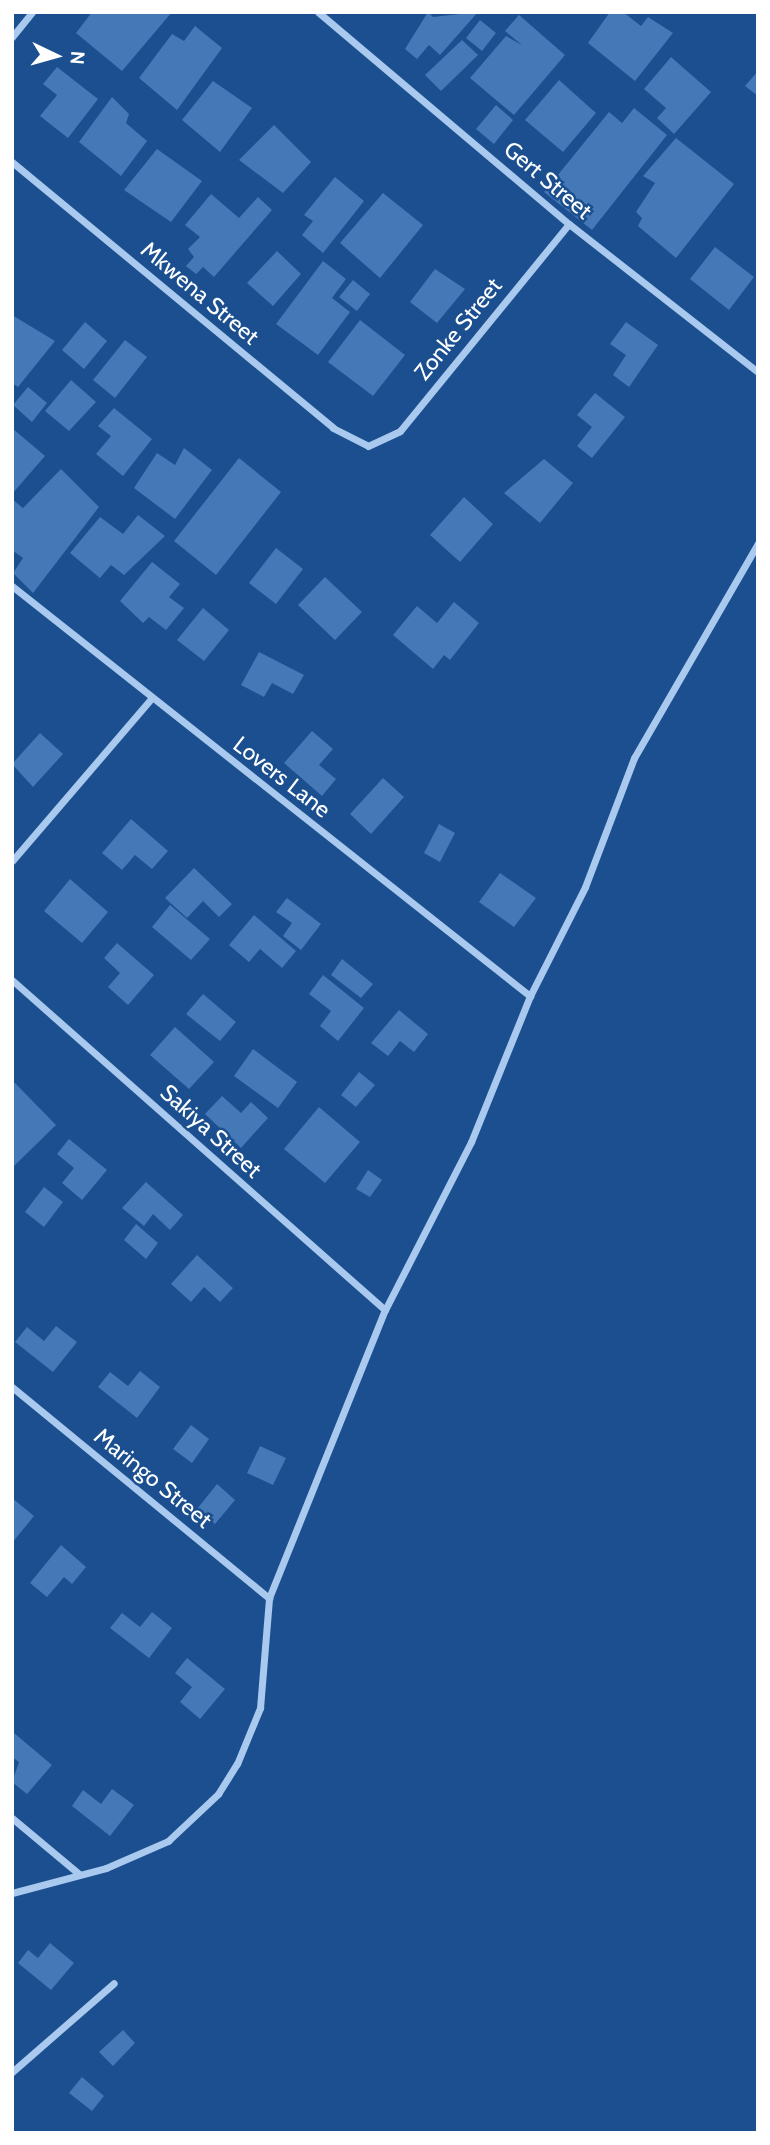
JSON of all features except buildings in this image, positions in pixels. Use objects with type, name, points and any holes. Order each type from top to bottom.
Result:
[{"type":"street","points":[[12,37],[32,12]]},
{"type":"street","name":"Gert Street","points":[[318,12],[569,224],[758,372]]},
{"type":"street","name":"Mkwena Street","points":[[12,162],[333,428],[368,446]]},
{"type":"street","name":"Zonke Street","points":[[368,446],[400,430],[569,224]]},
{"type":"street","points":[[12,1892],[41,1881],[127,1861],[169,1841],[218,1794],[260,1708],[269,1598],[385,1310],[471,1142],[530,996],[585,887],[634,758],[758,543]]},
{"type":"street","name":"Lovers Lane","points":[[12,586],[151,699],[530,996]]},
{"type":"street","points":[[12,860],[151,699]]},
{"type":"street","name":"Sakiya Street","points":[[12,980],[385,1310]]},
{"type":"street","name":"Maringo Street","points":[[12,1387],[269,1598]]},
{"type":"street","points":[[12,1818],[79,1874]]},
{"type":"street","points":[[12,2072],[114,1983]]}]
